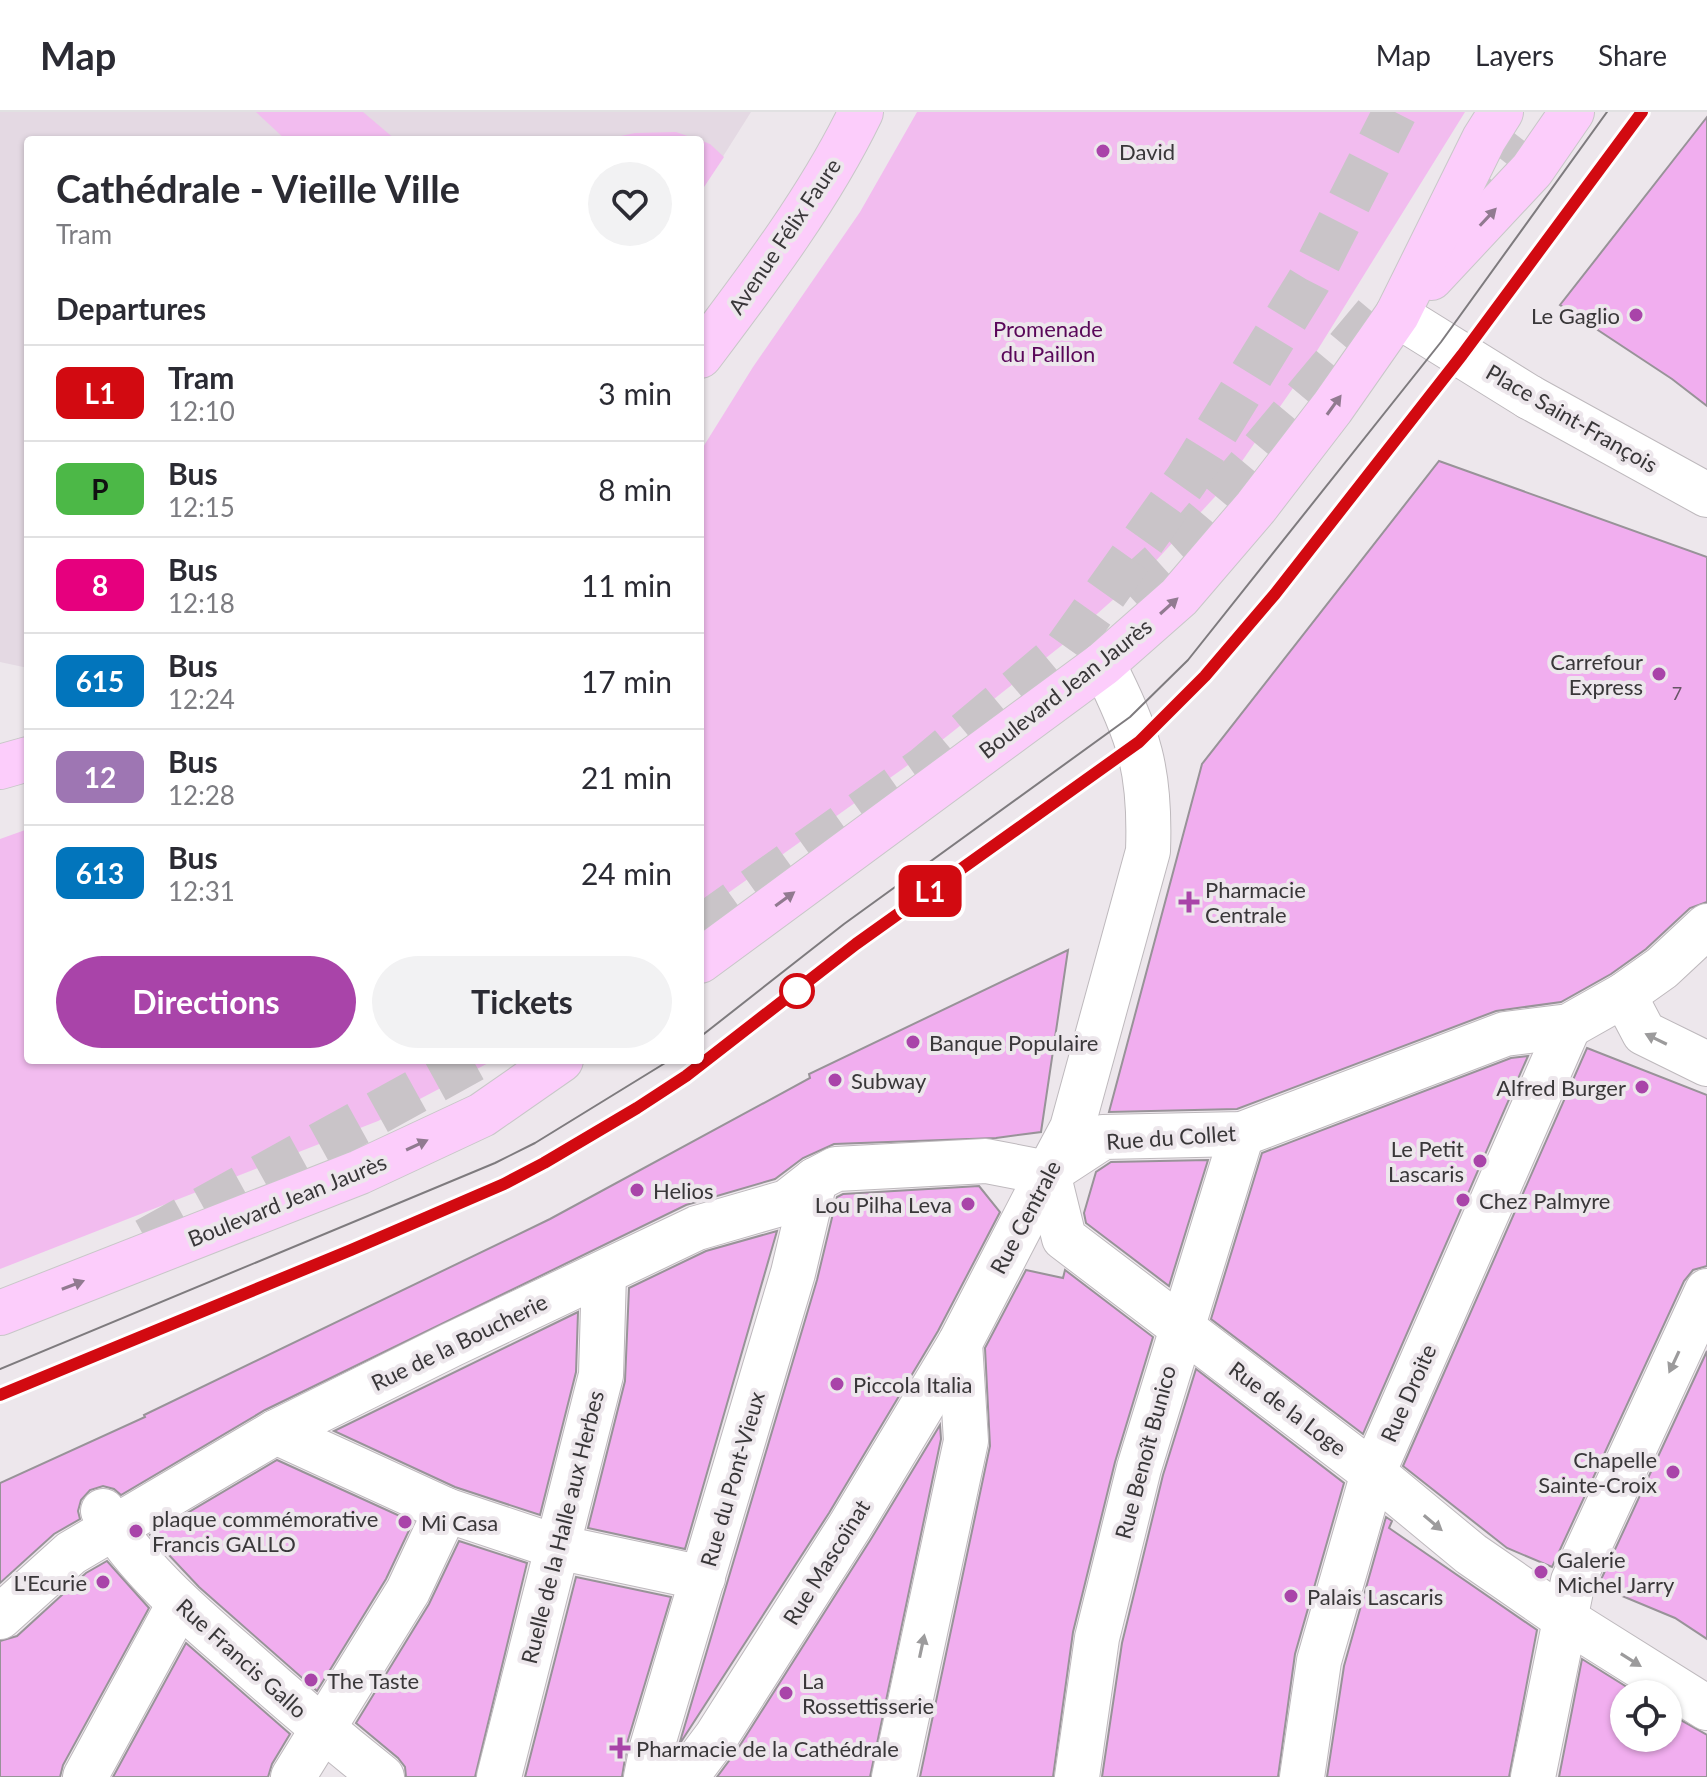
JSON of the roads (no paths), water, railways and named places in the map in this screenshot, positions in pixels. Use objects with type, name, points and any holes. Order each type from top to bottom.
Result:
[{"type":"main road","name":"Avenue Félix Faure","points":[[704,351],[757,281],[845,146],[861,112]]},
{"type":"main road","name":"Boulevard Jean Jaurès","points":[[704,958],[1103,664],[1179,597],[1256,507],[1332,408],[1397,315],[1532,170],[1572,112]]},
{"type":"main road","name":"Boulevard Jean Jaurès","points":[[1397,315],[1484,139],[1517,120]]},
{"type":"main road","points":[[0,767],[24,760]]},
{"type":"main road","name":"Boulevard Jean Jaurès","points":[[0,1313],[360,1172],[482,1115],[555,1064]]},
{"type":"street","name":"Place Saint-François","points":[[1397,315],[1529,397],[1707,495]]},
{"type":"street","name":"Rue Centrale","points":[[960,1343],[1072,1128],[1148,851],[1149,800],[1139,742],[1103,664]]},
{"type":"street","points":[[1569,1026],[1624,995],[1662,968],[1707,926]]},
{"type":"street","points":[[1624,995],[1644,1033],[1707,1064]]},
{"type":"street","name":"Rue du Collet","points":[[1048,1173],[1103,1137],[1242,1134],[1505,1034],[1569,1026]]},
{"type":"street","name":"Rue Droite","points":[[1302,1777],[1319,1661],[1373,1473],[1569,1026]]},
{"type":"street","name":"Rue Benoît Bunico","points":[[1077,1777],[1097,1638],[1139,1468],[1242,1134]]},
{"type":"street","points":[[815,1180],[836,1169],[986,1161],[1048,1173]]},
{"type":"street","name":"Rue de la Loge","points":[[1048,1173],[1064,1238],[1373,1473],[1471,1554],[1565,1619],[1707,1708]]},
{"type":"street","name":"Rue de la Boucherie","points":[[0,1617],[108,1520],[451,1345],[697,1228],[787,1202],[815,1180]]},
{"type":"street","name":"Rue du Pont-Vieux","points":[[646,1777],[652,1747],[793,1273],[815,1180]]},
{"type":"street","name":"Ruelle de la Halle aux Herbes","points":[[499,1777],[601,1375],[604,1274]]},
{"type":"street","points":[[1533,1777],[1573,1581],[1707,1291]]},
{"type":"street","points":[[894,1777],[966,1441],[960,1343]]},
{"type":"street","name":"Rue Mascoïnat","points":[[686,1777],[716,1737],[833,1552],[960,1343]]},
{"type":"street","points":[[276,1432],[446,1510],[557,1547],[703,1578]]},
{"type":"street","points":[[293,1777],[408,1591],[446,1510]]},
{"type":"street","name":"Rue Francis Gallo","points":[[108,1520],[179,1604],[382,1777]]},
{"type":"street","points":[[85,1777],[179,1604]]},
{"type":"tunnel","points":[[704,925],[923,769],[1066,649],[1187,479],[1309,281],[1395,112]]},
{"type":"tunnel","points":[[1460,211],[1518,136]]},
{"type":"tunnel","points":[[1127,593],[1190,536],[1384,304]]},
{"type":"tunnel","points":[[146,1240],[466,1064]]},
{"type":"tram line","points":[[704,1034],[844,924],[1130,717],[1188,660],[1441,342],[1607,112]]},
{"type":"tram line","points":[[704,1062],[856,944],[1139,742],[1205,676],[1275,594],[1462,355],[1642,112]]},
{"type":"tram line","name":"L1","points":[[704,1062],[856,944],[1139,742],[1205,676],[1275,594],[1462,355],[1642,112]]},
{"type":"tram line","points":[[0,1369],[495,1163],[535,1143],[663,1064]]},
{"type":"tram line","points":[[0,1395],[504,1184],[637,1108],[701,1064]]},
{"type":"tram line","name":"L1","points":[[0,1395],[504,1184],[637,1108],[701,1064]]},
{"type":"place","name":"David","points":[[1103,151]]},
{"type":"place","name":"Le Gaglio","points":[[1636,315]]},
{"type":"place","name":"Carrefour Express","points":[[1659,674]]},
{"type":"place","name":"Pharmacie Centrale","points":[[1189,902]]},
{"type":"place","name":"Banque Populaire","points":[[913,1042]]},
{"type":"place","name":"Subway","points":[[835,1080]]},
{"type":"place","name":"Alfred Burger","points":[[1642,1087]]},
{"type":"place","name":"Le Petit Lascaris","points":[[1480,1161]]},
{"type":"place","name":"Helios","points":[[637,1190]]},
{"type":"place","name":"Chez Palmyre","points":[[1463,1200]]},
{"type":"place","name":"Lou Pilha Leva","points":[[968,1204]]},
{"type":"place","name":"Piccola Italia","points":[[837,1384]]},
{"type":"place","name":"Chapelle Sainte-Croix","points":[[1673,1472]]},
{"type":"place","name":"Mi Casa","points":[[405,1522]]},
{"type":"place","name":"plaque commémorative Francis GALLO","points":[[136,1531]]},
{"type":"place","name":"Galerie Michel Jarry","points":[[1541,1572]]},
{"type":"place","name":"L'Ecurie","points":[[103,1582]]},
{"type":"place","name":"Palais Lascaris","points":[[1291,1596]]},
{"type":"place","name":"The Taste","points":[[311,1680]]},
{"type":"place","name":"La Rossettisserie","points":[[786,1693]]},
{"type":"place","name":"Pharmacie de la Cathédrale","points":[[620,1748]]},
{"type":"park label","name":"Promenade du Paillon","points":[[1048,340]]}]
